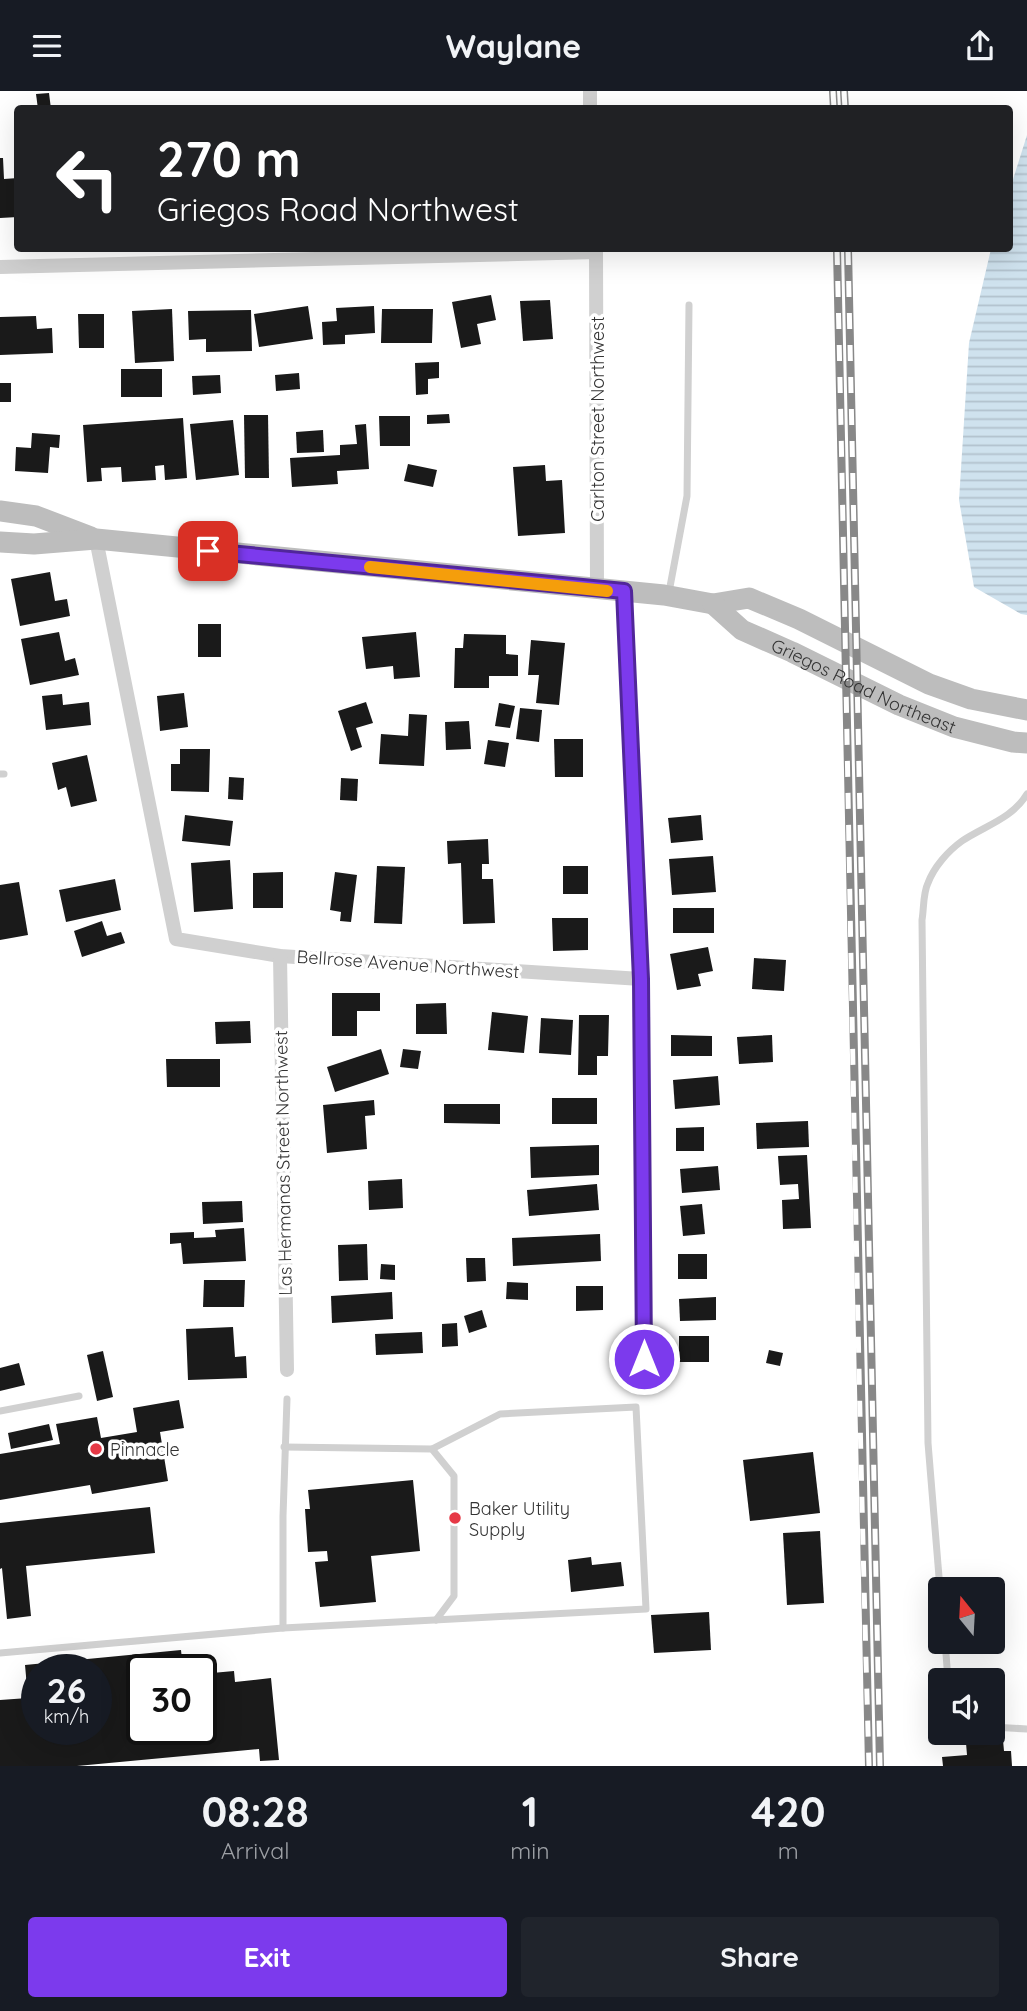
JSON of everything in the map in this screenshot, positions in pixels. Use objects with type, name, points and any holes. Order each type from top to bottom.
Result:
[{"type":"main road","points":[[0,511],[36,516],[96,540]]},
{"type":"main road","points":[[0,542],[34,544],[96,540],[624,591],[713,604]]},
{"type":"main road","name":"Griegos Road Northeast","points":[[713,604],[749,598],[799,619],[929,684],[971,699],[1027,710]]},
{"type":"main road","name":"Griegos Road Northeast","points":[[713,604],[742,630],[899,705],[954,727],[1027,743]]},
{"type":"street","points":[[0,267],[526,252]]},
{"type":"street","name":"Carlton Street Northwest","points":[[596,252],[597,590]]},
{"type":"street","name":"Bellrose Avenue Northwest","points":[[96,540],[176,939],[280,956],[641,979]]},
{"type":"street","points":[[624,591],[641,979],[644,1359]]},
{"type":"street","name":"Las Hermanas Street Northwest","points":[[280,956],[287,1370]]},
{"type":"lane","points":[[668,596],[687,496],[689,305]]},
{"type":"lane","points":[[939,1577],[928,1443],[922,920],[927,884],[940,862],[961,842],[997,822],[1021,804],[1027,795]]},
{"type":"lane","points":[[0,1411],[79,1396]]},
{"type":"lane","points":[[283,1628],[284,1447],[287,1399]]},
{"type":"lane","points":[[0,1653],[283,1628],[646,1609],[636,1407],[500,1414],[432,1449],[284,1447]]},
{"type":"lane","points":[[432,1449],[454,1476],[454,1597],[436,1620]]},
{"type":"lane","points":[[1005,1728],[1027,1729]]},
{"type":"water","points":[[1027,135],[1027,615],[974,587],[959,500],[969,343],[990,252],[1013,252],[1013,179]]},
{"type":"building","points":[[49,93],[50,105],[37,105],[36,94]]},
{"type":"building","points":[[0,158],[3,158],[4,179],[14,178],[14,217],[0,218]]},
{"type":"building","points":[[491,295],[496,320],[477,324],[481,344],[461,348],[452,302]]},
{"type":"building","points":[[550,300],[553,339],[523,341],[520,301]]},
{"type":"building","points":[[308,306],[313,339],[259,347],[254,314]]},
{"type":"building","points":[[374,306],[375,333],[345,335],[345,344],[323,345],[322,322],[337,321],[336,308]]},
{"type":"building","points":[[172,309],[174,361],[135,363],[132,311]]},
{"type":"building","points":[[382,309],[433,309],[432,343],[381,343]]},
{"type":"building","points":[[251,310],[252,351],[206,352],[206,339],[189,340],[188,311]]},
{"type":"building","points":[[78,314],[104,314],[104,348],[79,348]]},
{"type":"building","points":[[36,316],[37,329],[52,328],[53,353],[0,355],[0,317]]},
{"type":"building","points":[[439,362],[439,378],[428,379],[428,394],[416,395],[415,363]]},
{"type":"building","points":[[121,369],[162,369],[162,397],[121,397]]},
{"type":"building","points":[[299,373],[300,389],[276,391],[275,375]]},
{"type":"building","points":[[220,375],[221,393],[193,395],[192,376]]},
{"type":"building","points":[[0,383],[11,383],[11,402],[0,402]]},
{"type":"building","points":[[449,414],[450,423],[427,424],[427,415]]},
{"type":"building","points":[[244,415],[268,415],[269,478],[245,478]]},
{"type":"building","points":[[379,416],[410,416],[410,446],[380,446]]},
{"type":"building","points":[[183,418],[187,478],[165,480],[164,465],[155,466],[156,480],[122,482],[121,467],[101,468],[102,481],[87,482],[83,425]]},
{"type":"building","points":[[233,420],[239,475],[196,480],[190,424]]},
{"type":"building","points":[[366,424],[369,469],[337,471],[338,484],[292,487],[290,458],[340,455],[340,445],[357,444],[355,425]]},
{"type":"building","points":[[323,430],[324,452],[297,453],[296,432]]},
{"type":"building","points":[[32,433],[60,435],[59,448],[50,447],[48,473],[15,471],[16,447],[31,448]]},
{"type":"building","points":[[408,464],[437,470],[433,487],[404,481]]},
{"type":"building","points":[[545,465],[546,481],[562,480],[565,533],[518,536],[513,467]]},
{"type":"building","points":[[50,572],[55,601],[67,599],[70,616],[20,626],[11,579]]},
{"type":"building","points":[[198,624],[221,624],[221,657],[198,657]]},
{"type":"building","points":[[59,632],[65,661],[75,658],[79,675],[30,685],[21,639]]},
{"type":"building","points":[[416,632],[420,677],[394,679],[393,666],[366,669],[362,637]]},
{"type":"building","points":[[464,634],[506,635],[506,654],[518,655],[518,676],[489,676],[489,688],[454,688],[455,648],[463,648]]},
{"type":"building","points":[[531,640],[565,643],[559,705],[536,703],[539,675],[528,675]]},
{"type":"building","points":[[184,693],[188,727],[160,731],[157,696]]},
{"type":"building","points":[[62,694],[63,705],[89,702],[91,725],[46,730],[42,696]]},
{"type":"building","points":[[366,702],[373,723],[356,728],[362,747],[351,751],[338,711]]},
{"type":"building","points":[[499,703],[515,706],[510,728],[495,726]]},
{"type":"building","points":[[520,708],[542,710],[539,742],[516,739]]},
{"type":"building","points":[[409,714],[427,715],[424,766],[379,764],[381,734],[408,736]]},
{"type":"building","points":[[469,721],[471,749],[446,750],[445,722]]},
{"type":"building","points":[[554,739],[583,739],[583,777],[555,777]]},
{"type":"building","points":[[488,740],[509,743],[505,767],[484,764]]},
{"type":"building","points":[[180,749],[210,749],[209,792],[171,791],[171,764],[180,764]]},
{"type":"building","points":[[87,755],[97,801],[71,807],[66,787],[58,790],[52,763]]},
{"type":"building","points":[[229,777],[244,778],[243,800],[228,799]]},
{"type":"building","points":[[341,778],[358,779],[357,801],[340,800]]},
{"type":"building","points":[[185,815],[233,821],[230,846],[182,841]]},
{"type":"building","points":[[701,815],[703,840],[671,843],[668,818]]},
{"type":"building","points":[[488,839],[489,864],[482,864],[482,879],[493,879],[495,923],[463,924],[461,863],[448,864],[447,841]]},
{"type":"building","points":[[713,856],[716,892],[672,895],[669,859]]},
{"type":"building","points":[[230,860],[233,909],[194,912],[191,863]]},
{"type":"building","points":[[377,866],[405,867],[402,924],[374,923]]},
{"type":"building","points":[[563,866],[588,866],[588,894],[563,894]]},
{"type":"building","points":[[283,872],[283,908],[253,908],[253,873]]},
{"type":"building","points":[[335,872],[357,875],[351,922],[340,921],[341,912],[330,910]]},
{"type":"building","points":[[115,879],[121,910],[66,922],[59,890]]},
{"type":"building","points":[[19,882],[28,935],[0,940],[0,885]]},
{"type":"building","points":[[673,908],[714,908],[714,933],[673,933]]},
{"type":"building","points":[[552,918],[588,918],[588,950],[553,951]]},
{"type":"building","points":[[102,921],[107,936],[121,932],[125,943],[82,957],[74,931]]},
{"type":"building","points":[[708,947],[713,971],[698,974],[701,986],[677,990],[670,954]]},
{"type":"building","points":[[754,958],[786,960],[784,991],[752,989]]},
{"type":"building","points":[[332,993],[380,993],[380,1011],[357,1011],[357,1036],[332,1036]]},
{"type":"building","points":[[446,1003],[447,1034],[416,1034],[416,1004]]},
{"type":"building","points":[[492,1012],[528,1016],[524,1053],[488,1050]]},
{"type":"building","points":[[579,1015],[609,1015],[608,1056],[597,1056],[597,1075],[578,1075]]},
{"type":"building","points":[[541,1018],[573,1020],[571,1055],[539,1053]]},
{"type":"building","points":[[250,1021],[251,1043],[216,1044],[215,1022]]},
{"type":"building","points":[[671,1035],[712,1036],[712,1056],[671,1056]]},
{"type":"building","points":[[772,1035],[773,1062],[739,1064],[737,1037]]},
{"type":"building","points":[[381,1049],[389,1074],[335,1092],[327,1067]]},
{"type":"building","points":[[403,1049],[421,1051],[418,1069],[400,1067]]},
{"type":"building","points":[[166,1059],[220,1059],[220,1087],[167,1087]]},
{"type":"building","points":[[718,1076],[720,1105],[675,1109],[673,1080]]},
{"type":"building","points":[[552,1098],[597,1098],[597,1124],[552,1124]]},
{"type":"building","points":[[374,1100],[375,1115],[365,1116],[367,1149],[327,1153],[323,1105]]},
{"type":"building","points":[[444,1104],[500,1104],[500,1124],[444,1123]]},
{"type":"building","points":[[808,1121],[809,1147],[757,1149],[756,1123]]},
{"type":"building","points":[[704,1127],[704,1151],[676,1151],[676,1128]]},
{"type":"building","points":[[599,1145],[599,1175],[531,1178],[530,1147]]},
{"type":"building","points":[[807,1155],[811,1228],[783,1229],[782,1200],[799,1199],[798,1184],[780,1185],[778,1156]]},
{"type":"building","points":[[718,1166],[720,1190],[682,1193],[680,1169]]},
{"type":"building","points":[[402,1179],[403,1208],[369,1210],[368,1181]]},
{"type":"building","points":[[597,1184],[599,1210],[529,1216],[527,1190]]},
{"type":"building","points":[[242,1201],[243,1222],[203,1224],[202,1202]]},
{"type":"building","points":[[702,1204],[705,1234],[683,1236],[680,1206]]},
{"type":"building","points":[[244,1228],[246,1261],[183,1264],[181,1243],[170,1244],[170,1233],[194,1232],[194,1238],[216,1237],[215,1230]]},
{"type":"building","points":[[600,1234],[601,1261],[513,1266],[512,1238]]},
{"type":"building","points":[[367,1244],[368,1280],[339,1281],[338,1245]]},
{"type":"building","points":[[678,1254],[707,1254],[707,1279],[678,1279]]},
{"type":"building","points":[[466,1258],[485,1258],[486,1281],[467,1282]]},
{"type":"building","points":[[381,1264],[395,1265],[395,1280],[380,1279]]},
{"type":"building","points":[[204,1280],[245,1280],[244,1307],[203,1307]]},
{"type":"building","points":[[507,1282],[528,1283],[528,1300],[506,1299]]},
{"type":"building","points":[[576,1286],[603,1286],[603,1310],[576,1311]]},
{"type":"building","points":[[392,1292],[393,1319],[332,1323],[331,1296]]},
{"type":"building","points":[[716,1297],[716,1320],[680,1321],[679,1299]]},
{"type":"building","points":[[482,1310],[487,1327],[469,1333],[464,1316]]},
{"type":"building","points":[[457,1323],[458,1346],[442,1347],[442,1324]]},
{"type":"building","points":[[233,1327],[235,1357],[246,1356],[247,1378],[188,1380],[186,1329]]},
{"type":"building","points":[[422,1332],[423,1353],[376,1355],[375,1334]]},
{"type":"building","points":[[679,1336],[709,1336],[709,1362],[679,1362]]},
{"type":"building","points":[[769,1350],[783,1353],[780,1366],[766,1363]]},
{"type":"building","points":[[103,1351],[113,1397],[97,1401],[87,1355]]},
{"type":"building","points":[[19,1363],[25,1385],[0,1391],[0,1368]]},
{"type":"building","name":"Pinnacle","points":[[179,1400],[184,1428],[160,1432],[168,1481],[92,1494],[90,1485],[0,1500],[0,1454],[60,1444],[56,1424],[97,1417],[101,1438],[137,1432],[133,1408]]},
{"type":"building","points":[[49,1424],[53,1440],[11,1449],[8,1433]]},
{"type":"building","points":[[813,1452],[820,1513],[750,1521],[743,1460]]},
{"type":"building","points":[[413,1480],[420,1551],[371,1556],[376,1602],[320,1607],[315,1562],[328,1561],[327,1551],[308,1552],[305,1509],[310,1509],[308,1490]]},
{"type":"building","points":[[150,1507],[155,1553],[26,1566],[31,1616],[7,1619],[2,1568],[0,1569],[0,1523]]},
{"type":"building","points":[[820,1531],[824,1603],[787,1605],[783,1533]]},
{"type":"building","points":[[591,1557],[592,1565],[621,1562],[624,1586],[571,1592],[568,1560]]},
{"type":"building","points":[[709,1612],[711,1650],[654,1653],[651,1615]]},
{"type":"building","points":[[181,1650],[181,1654],[139,1654]]},
{"type":"building","points":[[126,1655],[126,1745],[217,1745],[217,1673],[234,1671],[235,1682],[271,1678],[279,1760],[260,1761],[259,1749],[77,1766],[0,1766],[0,1700],[21,1698],[21,1745],[112,1745],[112,1657]]},
{"type":"building","points":[[966,1745],[1003,1745],[1004,1751],[1011,1751],[1012,1766],[943,1766],[942,1757],[967,1755]]},
{"type":"railway","points":[[833,91],[834,105]]},
{"type":"railway","points":[[844,91],[845,105]]},
{"type":"railway","points":[[837,252],[869,1766]]},
{"type":"railway","points":[[848,252],[880,1766]]},
{"type":"slow traffic","points":[[370,567],[607,591]]},
{"type":"place","name":"Pinnacle","points":[[96,1449]]},
{"type":"place","name":"Baker Utility Supply","points":[[455,1518]]},
{"type":"route","points":[[208,551],[624,591],[641,979],[644,1359]]}]
